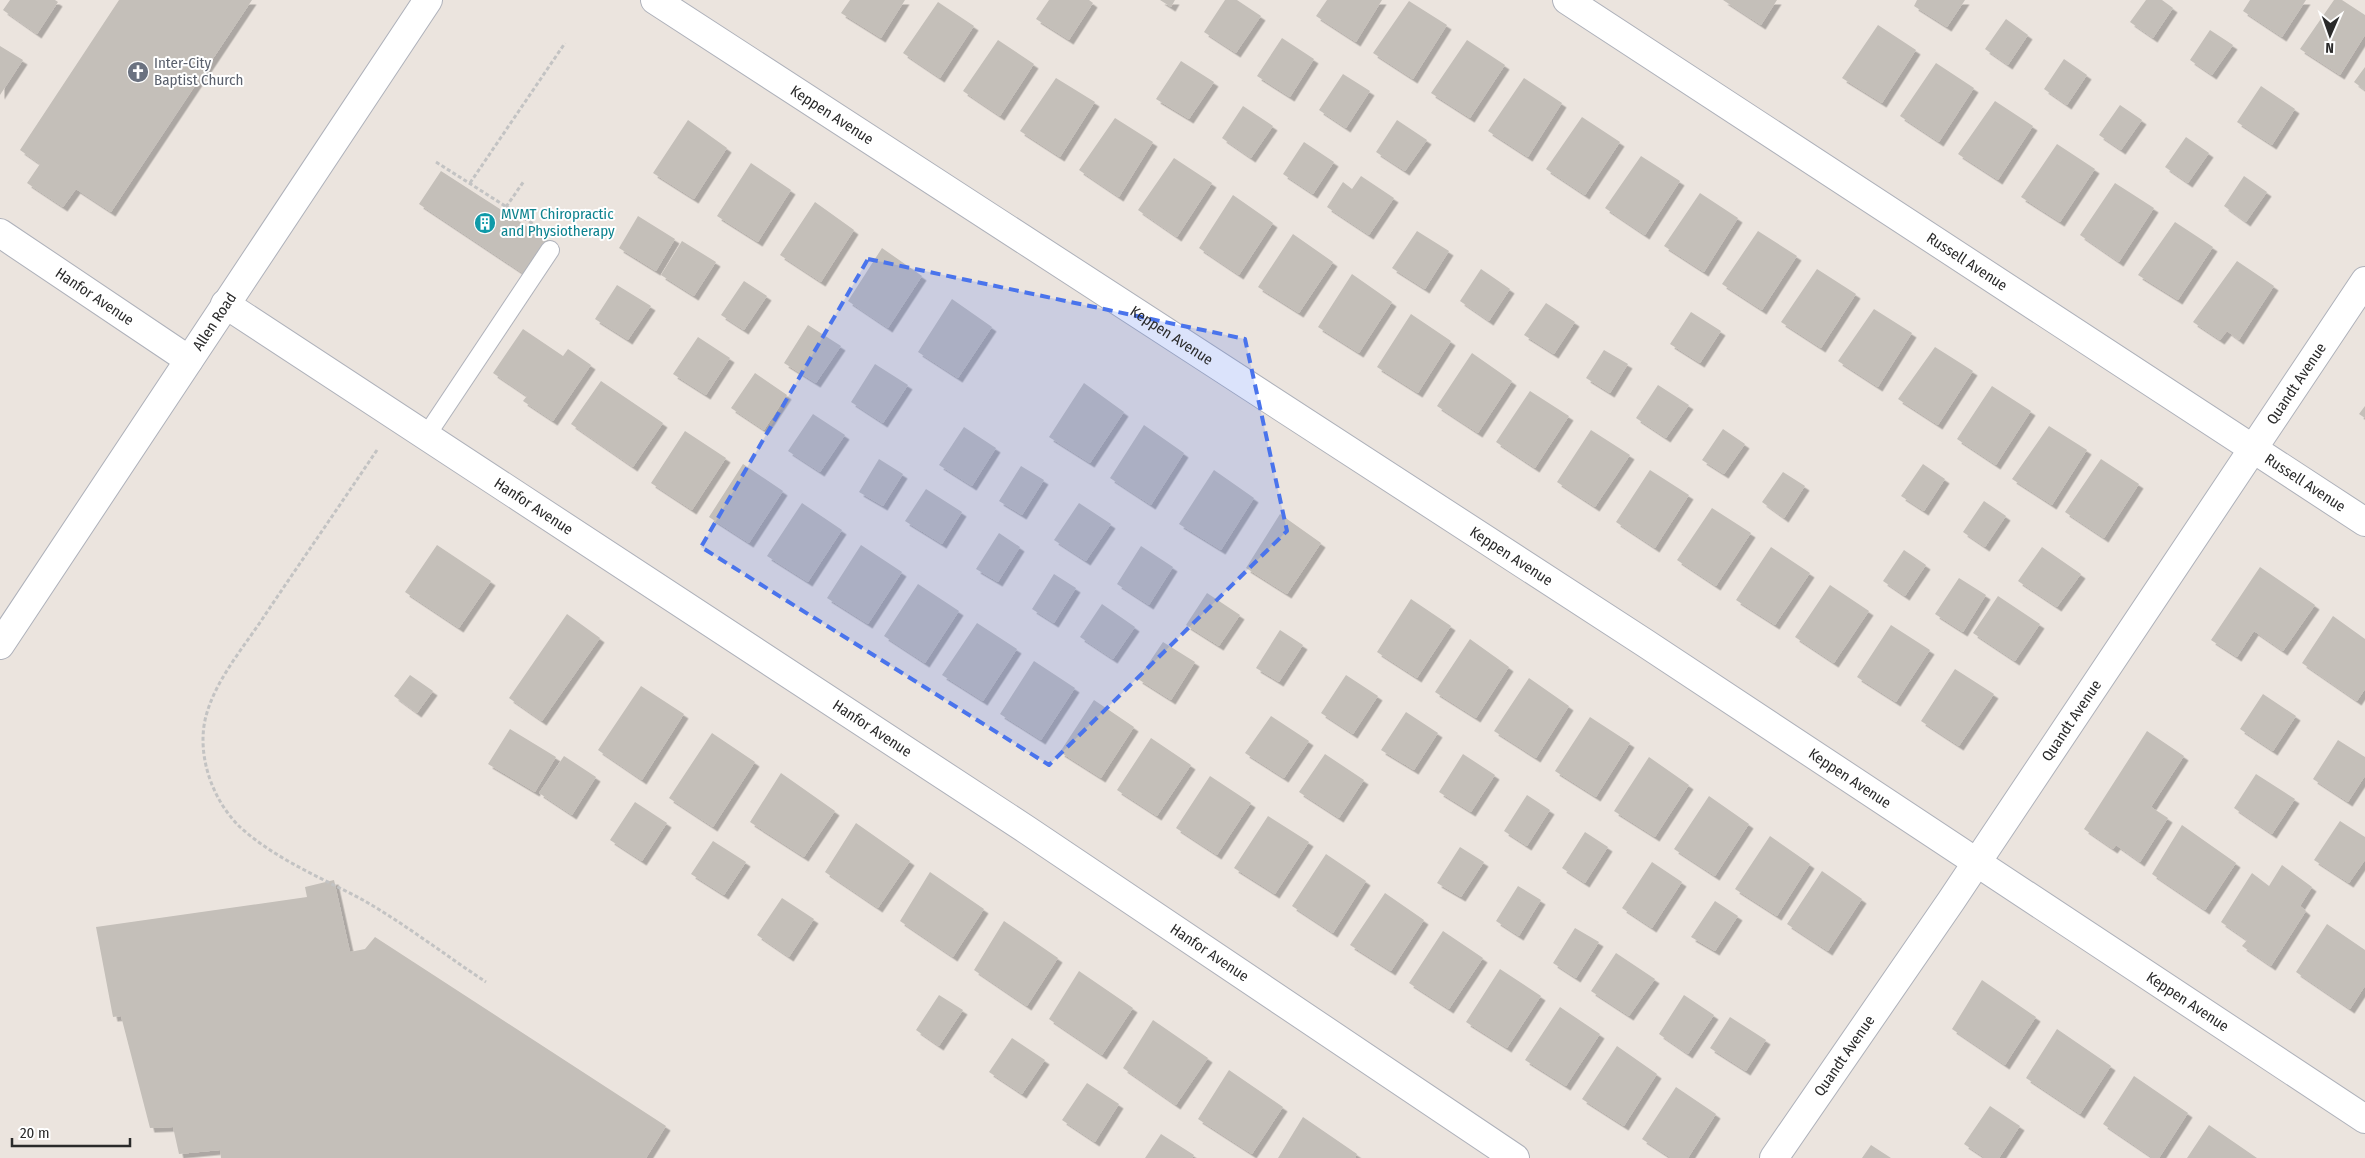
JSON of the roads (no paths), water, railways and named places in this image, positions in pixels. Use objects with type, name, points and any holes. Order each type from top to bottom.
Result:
[{"type":"street","name":"Allen Road","points":[[0,645],[428,0]]},
{"type":"street","name":"Keppen Avenue","points":[[655,0],[1637,638],[2365,1119]]},
{"type":"street","name":"Russell Avenue","points":[[1567,0],[2365,522]]},
{"type":"street","name":"Hanfor Avenue","points":[[0,233],[189,360]]},
{"type":"street","name":"Quandt Avenue","points":[[1774,1158],[1977,862],[2365,281]]},
{"type":"street","name":"Hanfor Avenue","points":[[225,304],[1026,830],[1515,1158]]},
{"type":"lane","points":[[426,436],[550,250]]},
{"type":"place","name":"Inter-City Baptist Church","points":[[138,72]]},
{"type":"place","name":"MVMT Chiropractic and Physiotherapy","points":[[485,223]]}]
